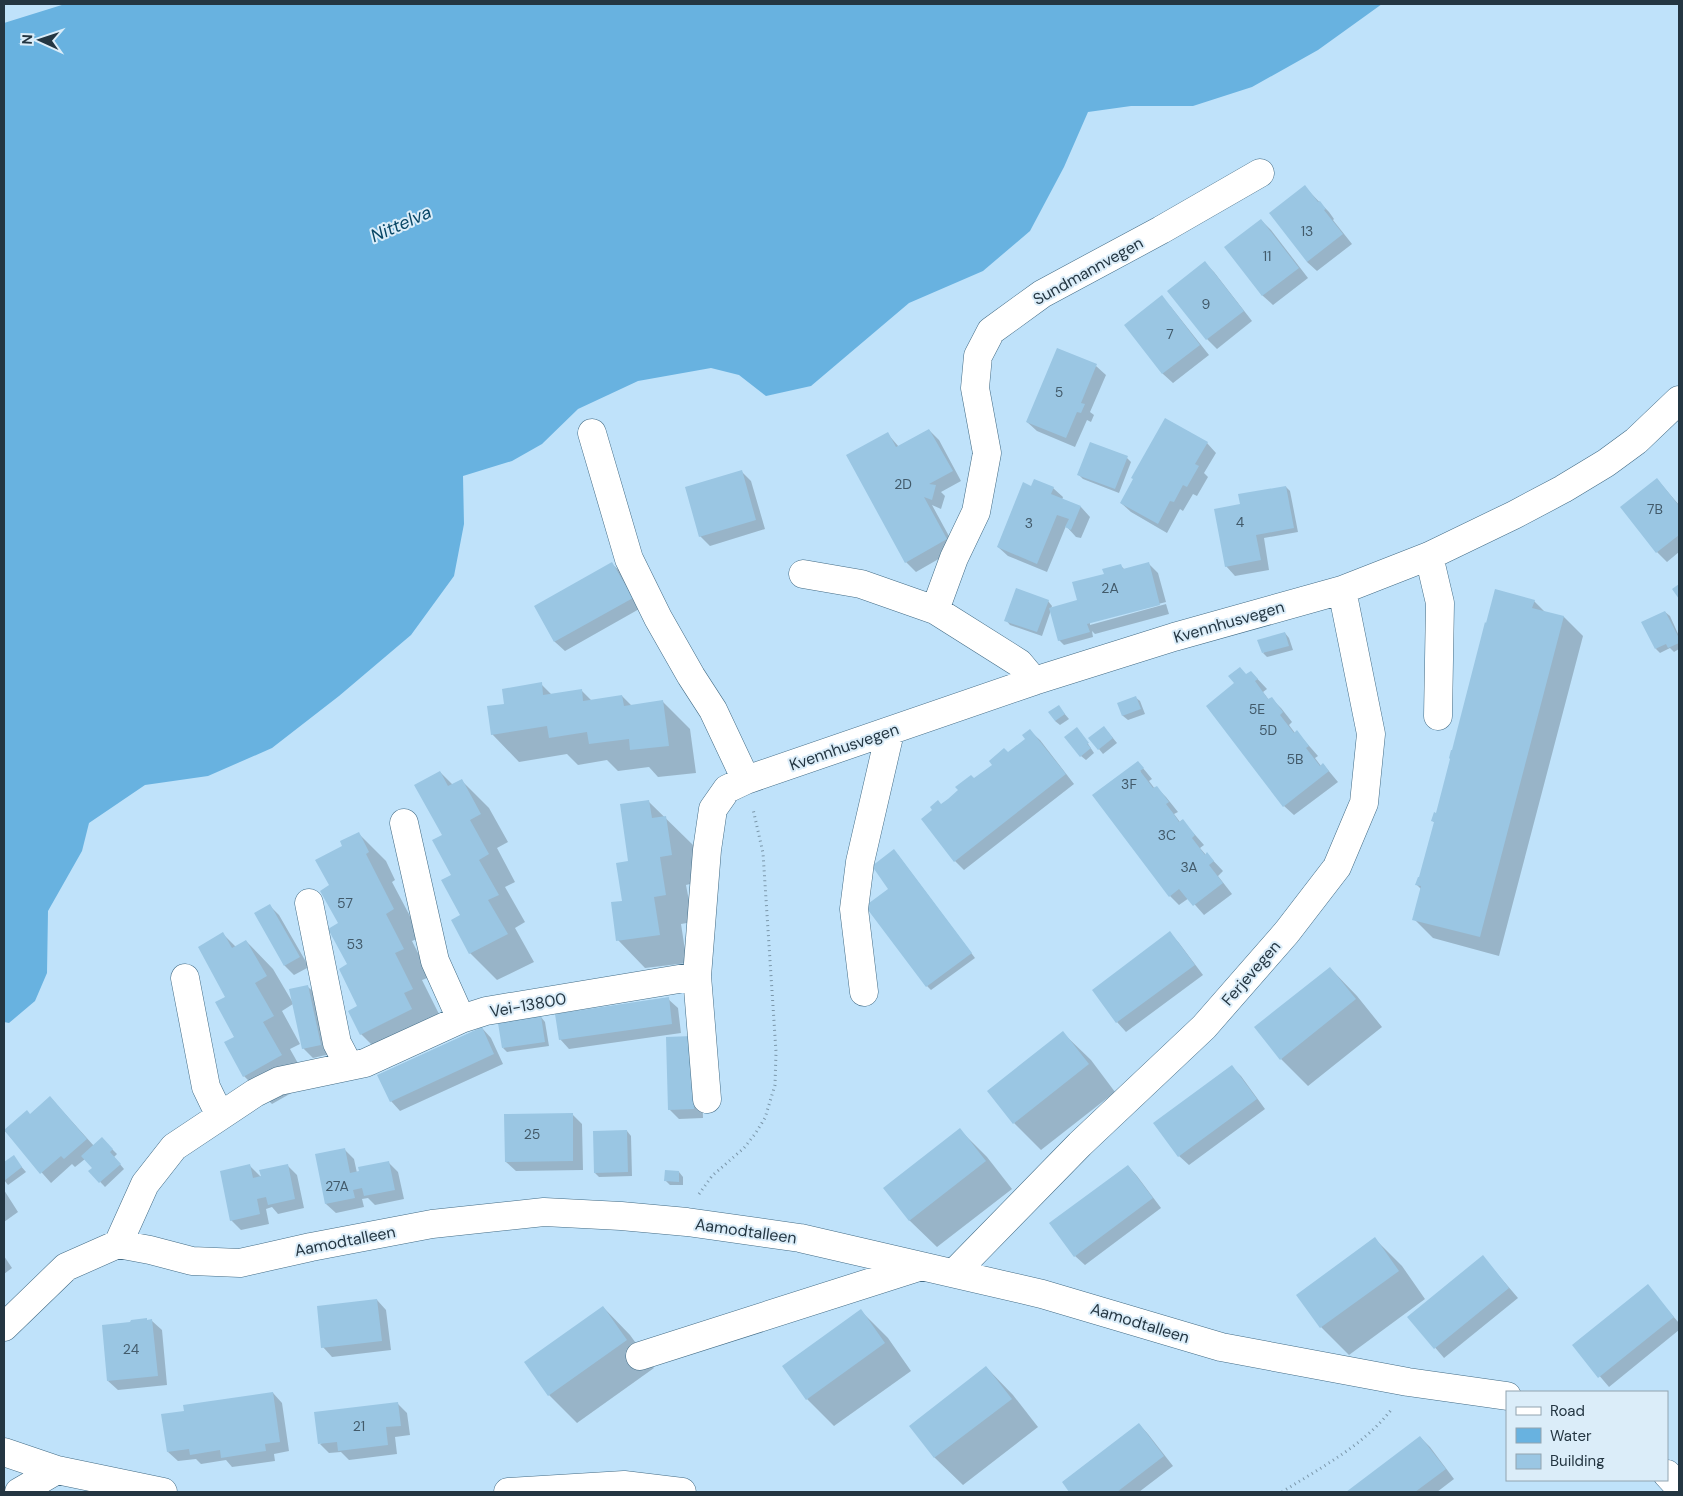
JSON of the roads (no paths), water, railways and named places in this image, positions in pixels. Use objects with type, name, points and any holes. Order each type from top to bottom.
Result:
[{"type":"street","name":"Sundmannvegen","points":[[935,610],[954,558],[976,512],[987,453],[974,388],[978,356],[991,331],[1042,294],[1161,230],[1260,173]]},
{"type":"street","name":"Kvennhusvegen","points":[[746,780],[1034,681],[1174,637],[1342,590],[1428,556],[1514,515],[1606,463],[1636,441],[1679,400]]},
{"type":"street","points":[[592,433],[629,559],[663,626],[691,676],[713,710],[746,780],[727,789],[713,809],[697,976],[707,1099]]},
{"type":"street","points":[[1428,556],[1440,603],[1438,716]]},
{"type":"street","points":[[803,574],[862,584],[935,610],[1019,663],[1034,681]]},
{"type":"street","name":"Ferjevegen","points":[[954,1274],[1080,1144],[1204,1027],[1287,932],[1337,867],[1364,803],[1371,734],[1342,590]]},
{"type":"street","points":[[864,992],[854,909],[860,862],[890,732]]},
{"type":"street","points":[[404,823],[435,961],[460,1019]]},
{"type":"street","points":[[309,904],[337,1043],[349,1066]]},
{"type":"street","name":"Vei-13800","points":[[118,1244],[145,1184],[174,1147],[255,1093],[279,1082],[364,1063],[460,1019],[486,1011],[697,976]]},
{"type":"street","points":[[185,978],[206,1087],[220,1116]]},
{"type":"street","name":"Aamodtalleen","points":[[118,1244],[192,1261],[240,1263],[311,1247],[432,1224],[544,1212],[687,1222],[800,1238],[1042,1294],[1221,1347],[1408,1382],[1506,1396]]},
{"type":"street","points":[[4,1327],[66,1267],[118,1244]]},
{"type":"street","points":[[640,1356],[922,1266]]},
{"type":"street","points":[[4,1452],[57,1470],[163,1492]]},
{"type":"street","points":[[19,1492],[57,1470]]},
{"type":"street","points":[[1668,1475],[1679,1487]]},
{"type":"street","points":[[508,1492],[624,1485],[682,1492]]},
{"type":"water","name":"Nittelva","points":[[65,4],[1382,4],[1318,50],[1252,87],[1193,106],[1131,106],[1088,112],[1064,167],[1030,231],[983,271],[909,303],[811,386],[766,396],[739,375],[711,368],[638,381],[578,409],[542,444],[512,461],[463,476],[464,524],[454,576],[411,635],[339,696],[272,748],[208,776],[145,785],[89,823],[82,851],[48,911],[47,973],[35,1001],[9,1023],[4,1022],[4,23]]}]
